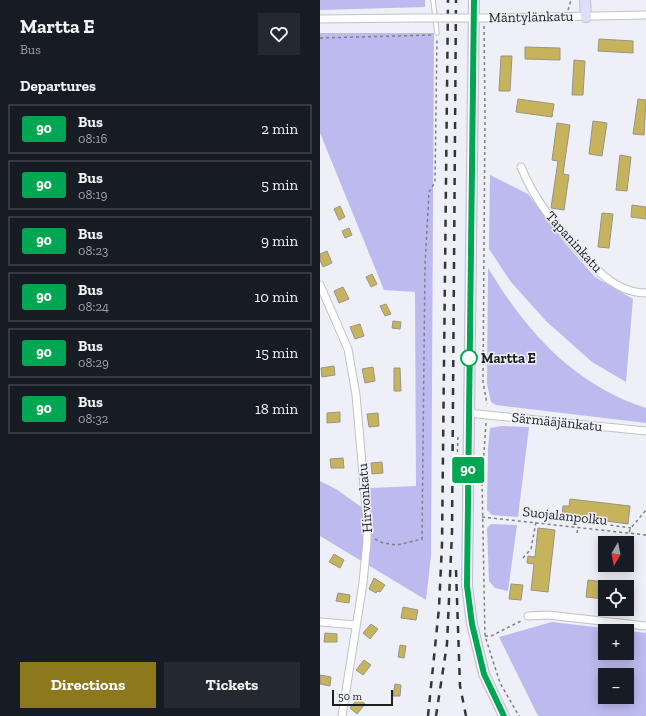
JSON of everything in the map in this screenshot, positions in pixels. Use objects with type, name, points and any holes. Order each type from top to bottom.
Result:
[{"type":"main road","points":[[474,0],[467,586],[472,624],[484,674],[504,716]]},
{"type":"main road","points":[[585,0],[586,17]]},
{"type":"street","name":"Mäntylänkatu","points":[[320,19],[586,17],[646,15]]},
{"type":"street","name":"Tapaninkatu","points":[[521,167],[534,195],[553,221],[597,270],[616,285],[628,290],[646,293]]},
{"type":"street","name":"Hirvonkatu","points":[[320,284],[348,349],[356,395],[367,542],[342,716]]},
{"type":"street","name":"Särmääjänkatu","points":[[468,413],[646,432]]},
{"type":"street","points":[[528,616],[548,615],[646,626]]},
{"type":"street","points":[[320,622],[356,625]]},
{"type":"lane","points":[[433,0],[437,34]]},
{"type":"path","points":[[567,12],[571,0]]},
{"type":"path","points":[[484,25],[486,116],[483,382],[487,404]]},
{"type":"path","points":[[320,38],[429,36],[437,34],[435,182],[429,192],[425,266],[422,539],[397,545],[383,543],[376,539],[367,542]]},
{"type":"path","points":[[486,422],[482,517],[485,636],[500,683],[519,716]]},
{"type":"path","points":[[457,464],[458,434]]},
{"type":"path","points":[[629,533],[631,528],[646,510]]},
{"type":"path","name":"Suojalanpolku","points":[[482,517],[646,535]]},
{"type":"path","points":[[552,517],[631,528]]},
{"type":"path","points":[[523,558],[531,549],[536,522]]},
{"type":"path","points":[[577,533],[578,527]]},
{"type":"path","points":[[485,636],[491,636],[511,627],[528,616]]},
{"type":"shaded area","points":[[320,0],[425,0],[425,7],[320,10]]},
{"type":"shaded area","points":[[320,33],[434,33],[431,556],[426,600],[320,536],[320,481],[336,489],[371,514],[369,488],[416,486],[415,292],[384,290],[320,133]]},
{"type":"shaded area","points":[[490,175],[528,194],[564,242],[595,277],[633,299],[626,382],[592,362],[546,321],[511,282],[489,249]]},
{"type":"shaded area","points":[[488,268],[519,314],[554,353],[574,370],[596,385],[620,398],[646,408],[646,423],[496,405],[491,402],[487,384]]},
{"type":"shaded area","points":[[502,426],[529,427],[518,517],[492,515],[487,510],[488,448],[490,428]]},
{"type":"shaded area","points":[[491,524],[517,525],[508,591],[495,588],[489,581],[487,528]]},
{"type":"shaded area","points":[[552,622],[598,627],[598,660],[634,660],[634,632],[646,633],[646,716],[538,716],[499,637]]},
{"type":"building","points":[[599,39],[633,41],[633,53],[598,51]]},
{"type":"building","points":[[525,47],[560,48],[560,60],[525,59]]},
{"type":"building","points":[[501,56],[512,56],[510,91],[499,91]]},
{"type":"building","points":[[574,60],[585,61],[583,95],[572,95]]},
{"type":"building","points":[[518,99],[554,104],[552,117],[516,112]]},
{"type":"building","points":[[638,99],[646,100],[644,135],[633,134]]},
{"type":"building","points":[[593,121],[607,123],[602,156],[589,154]]},
{"type":"building","points":[[557,123],[570,125],[563,174],[569,175],[564,210],[551,208],[558,161],[552,160]]},
{"type":"building","points":[[620,155],[631,157],[627,191],[616,190]]},
{"type":"building","points":[[632,205],[646,207],[646,219],[631,217]]},
{"type":"building","points":[[340,206],[345,217],[339,220],[334,209]]},
{"type":"building","points":[[602,213],[613,214],[609,248],[598,247]]},
{"type":"building","points":[[349,228],[352,235],[345,238],[342,231]]},
{"type":"building","points":[[327,251],[332,263],[323,267],[320,260],[320,254]]},
{"type":"building","points":[[372,274],[377,284],[371,287],[366,277]]},
{"type":"building","points":[[343,287],[349,299],[339,303],[334,291]]},
{"type":"building","points":[[386,304],[391,314],[385,316],[380,306]]},
{"type":"building","points":[[393,321],[401,322],[400,329],[392,328]]},
{"type":"building","points":[[360,324],[364,336],[355,339],[350,327]]},
{"type":"building","points":[[334,366],[335,375],[322,377],[321,368]]},
{"type":"building","points":[[373,367],[375,381],[365,383],[362,369]]},
{"type":"building","points":[[394,368],[400,368],[401,391],[394,391]]},
{"type":"building","points":[[340,412],[340,422],[327,423],[327,413]]},
{"type":"building","points":[[378,413],[379,426],[369,427],[367,414]]},
{"type":"building","points":[[343,458],[344,468],[331,468],[330,459]]},
{"type":"building","points":[[382,462],[383,473],[372,474],[371,463]]},
{"type":"building","points":[[570,499],[630,506],[628,524],[562,515],[563,506],[569,506]]},
{"type":"building","points":[[538,528],[555,530],[548,592],[531,590],[534,564],[527,563],[528,556],[535,557]]},
{"type":"building","points":[[334,554],[344,560],[340,568],[329,562]]},
{"type":"building","points":[[374,578],[385,585],[380,592],[377,591],[376,593],[369,589]]},
{"type":"building","points":[[588,580],[598,581],[598,598],[586,597]]},
{"type":"building","points":[[511,584],[523,585],[521,600],[509,599]]},
{"type":"building","points":[[338,593],[350,595],[349,603],[336,601]]},
{"type":"building","points":[[403,607],[418,610],[416,620],[401,618]]},
{"type":"building","points":[[371,624],[378,629],[370,639],[363,633]]},
{"type":"building","points":[[325,633],[337,634],[337,642],[324,642]]},
{"type":"building","points":[[400,645],[406,646],[404,658],[398,657]]},
{"type":"building","points":[[364,660],[371,665],[363,675],[356,670]]},
{"type":"building","points":[[320,675],[331,677],[330,686],[320,684]]},
{"type":"building","points":[[395,684],[401,685],[400,696],[393,696]]},
{"type":"building","points":[[358,698],[365,704],[357,714],[350,708]]},
{"type":"railway","points":[[428,716],[439,608],[442,544],[448,0]]},
{"type":"railway","points":[[436,716],[447,644],[452,532],[456,0]]},
{"type":"railway","points":[[456,570],[460,686],[466,716]]},
{"type":"bus line","name":"90","points":[[474,0],[470,224],[467,586],[472,624],[484,674],[504,716]]},
{"type":"place","name":"Martta E","points":[[469,358]]}]
